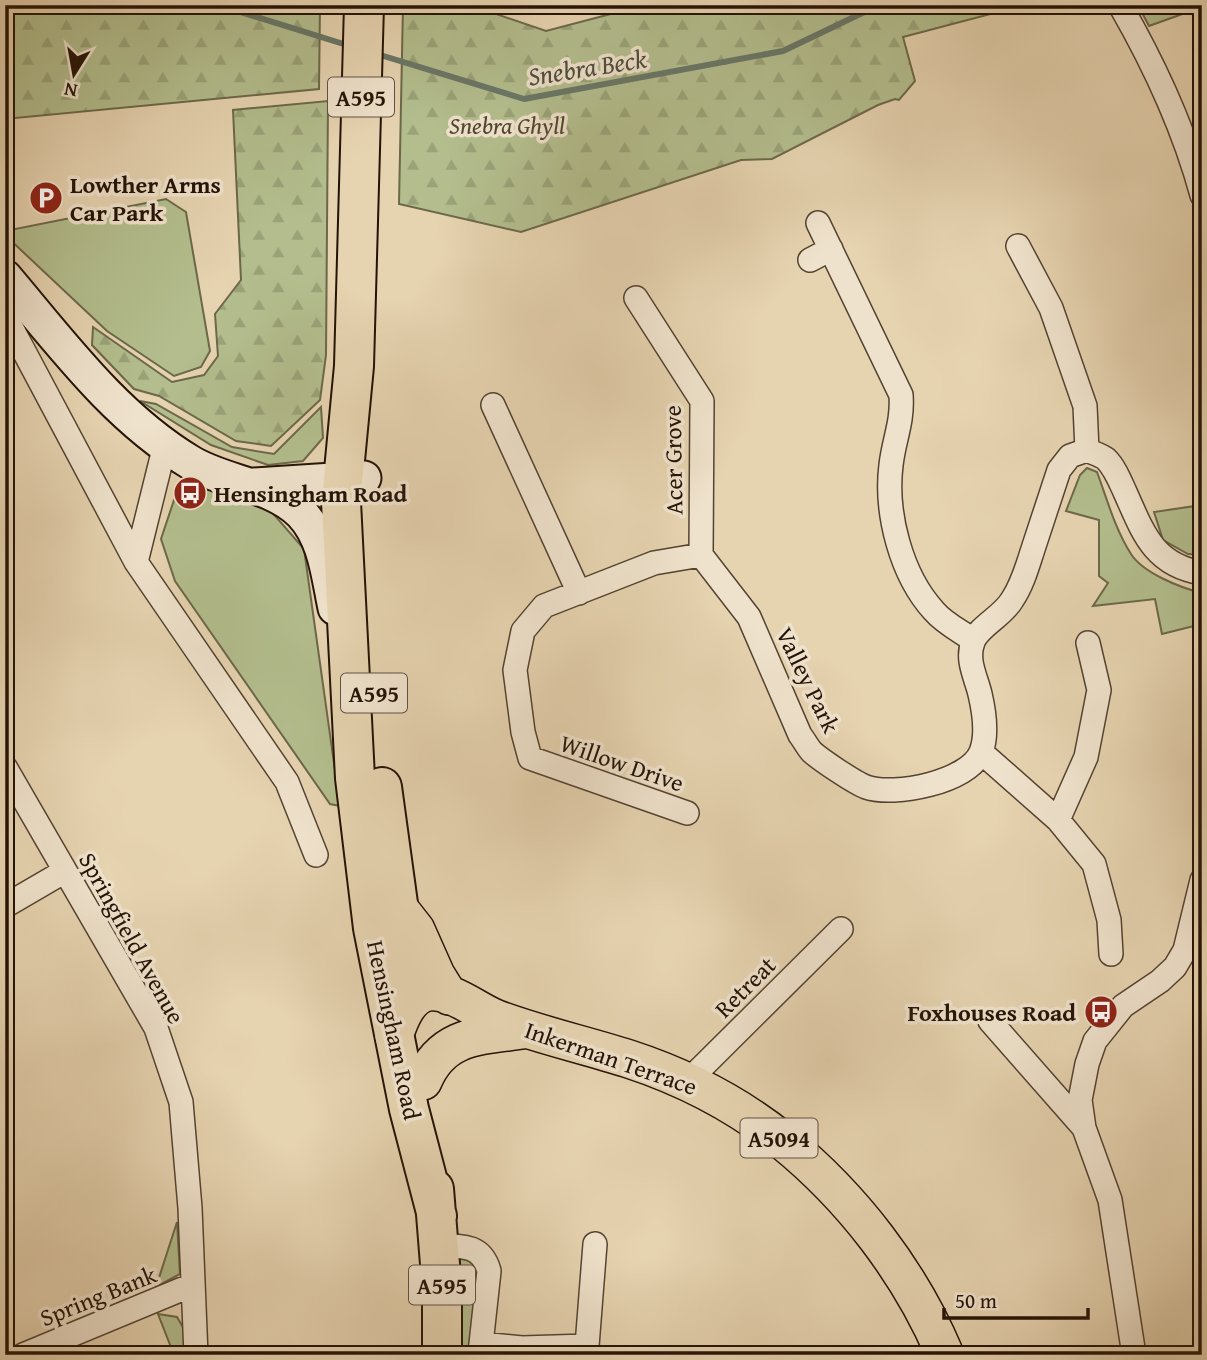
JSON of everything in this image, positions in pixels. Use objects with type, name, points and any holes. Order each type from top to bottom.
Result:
[{"type":"highway","name":"A595","points":[[350,674],[349,486],[364,5]]},
{"type":"highway","name":"A595","points":[[349,486],[370,648],[382,780],[398,907],[414,992],[419,1036],[438,1231],[442,1355]]},
{"type":"highway","name":"Hensingham Road","points":[[350,674],[355,778],[373,928],[414,992],[394,1036],[438,1231]]},
{"type":"main road","points":[[5,277],[92,379],[132,419],[165,446],[192,463],[288,502],[323,505],[349,486]]},
{"type":"main road","points":[[248,485],[349,486]]},
{"type":"main road","points":[[288,502],[314,530],[321,545],[350,674]]},
{"type":"main road","name":"Inkerman Terrace","points":[[414,992],[629,1059],[687,1082],[762,1126],[810,1165],[869,1229],[905,1280],[944,1355]]},
{"type":"main road","points":[[423,1081],[433,1062],[455,1043],[511,1024]]},
{"type":"street","points":[[1120,5],[1161,84],[1184,138],[1201,192]]},
{"type":"street","points":[[818,223],[901,396],[902,416],[891,461],[889,486],[906,570],[934,613],[973,640]]},
{"type":"street","points":[[1018,246],[1051,308],[1085,406],[1087,450]]},
{"type":"street","points":[[810,260],[831,249]]},
{"type":"street","name":"Acer Grove","points":[[636,298],[702,401],[701,555]]},
{"type":"street","points":[[10,325],[136,562],[287,782],[316,855]]},
{"type":"street","points":[[493,405],[579,593],[654,562],[701,555]]},
{"type":"street","points":[[136,562],[165,446]]},
{"type":"street","points":[[1111,954],[1109,920],[1094,864],[1058,820],[981,752],[985,722],[970,652],[973,640],[1000,616],[1024,576],[1059,470],[1070,456],[1087,450],[1105,458],[1116,472],[1145,537],[1158,554],[1177,566],[1202,573]]},
{"type":"street","name":"Valley Park","points":[[701,555],[749,617],[800,735],[812,752],[865,787],[882,790],[897,790],[960,774],[973,765],[981,752]]},
{"type":"street","name":"Willow Drive","points":[[579,593],[544,606],[523,631],[515,670],[523,733],[530,758],[687,813]]},
{"type":"street","points":[[1058,820],[1086,757],[1100,690],[1088,643]]},
{"type":"street","name":"Springfield Avenue","points":[[5,767],[156,1028],[180,1102],[188,1170],[196,1355]]},
{"type":"street","points":[[5,906],[65,871]]},
{"type":"street","points":[[1134,1355],[1110,1199],[1084,1128],[1080,1100],[1094,1041],[1123,1006],[1160,981],[1175,967],[1185,950],[1202,880]]},
{"type":"street","name":"Retreat","points":[[687,1082],[841,929]]},
{"type":"street","points":[[990,1021],[1084,1128]]},
{"type":"street","points":[[438,1231],[480,1253],[488,1264],[480,1349],[587,1350],[595,1244]]},
{"type":"street","name":"Spring Bank","points":[[23,1355],[192,1285]]},
{"type":"green space","points":[[5,5],[320,5],[319,89],[5,119]]},
{"type":"green space","name":"Snebra Ghyll","points":[[403,5],[470,5],[546,31],[645,5],[1021,6],[903,37],[915,81],[899,100],[878,105],[772,159],[741,160],[521,232],[399,204]]},
{"type":"green space","points":[[1138,5],[1202,5],[1202,7],[1149,26]]},
{"type":"green space","points":[[328,101],[326,355],[320,400],[271,446],[236,441],[159,396],[134,389],[92,345],[93,327],[172,382],[204,375],[218,356],[215,314],[241,280],[233,110]]},
{"type":"green space","points":[[166,199],[186,212],[210,351],[201,367],[174,376],[107,331],[5,235],[5,231]]},
{"type":"green space","points":[[140,401],[156,404],[232,447],[274,454],[321,407],[323,438],[303,461],[268,465],[211,445]]},
{"type":"green space","points":[[1087,468],[1097,472],[1120,534],[1137,561],[1163,579],[1202,593],[1202,624],[1162,634],[1155,599],[1093,606],[1108,583],[1099,576],[1099,520],[1066,511],[1080,475]]},
{"type":"green space","points":[[194,484],[270,510],[304,549],[340,806],[330,804],[175,581],[161,539],[174,500]]},
{"type":"green space","points":[[1202,505],[1202,555],[1188,554],[1163,540],[1154,512]]},
{"type":"green space","points":[[177,1222],[180,1274],[156,1287]]},
{"type":"green space","points":[[465,1254],[479,1261],[469,1355],[458,1355],[460,1259]]},
{"type":"green space","points":[[158,1314],[177,1317],[187,1334],[187,1355],[174,1355]]},
{"type":"waterway","name":"Snebra Beck","points":[[218,5],[350,46]]},
{"type":"waterway","name":"Snebra Beck","points":[[377,54],[524,99],[783,51],[879,5]]},
{"type":"place","name":"Lowther Arms Car Park","points":[[46,198]]},
{"type":"place","name":"Hensingham Road","points":[[190,493]]},
{"type":"place","name":"Foxhouses Road","points":[[1101,1012]]}]
